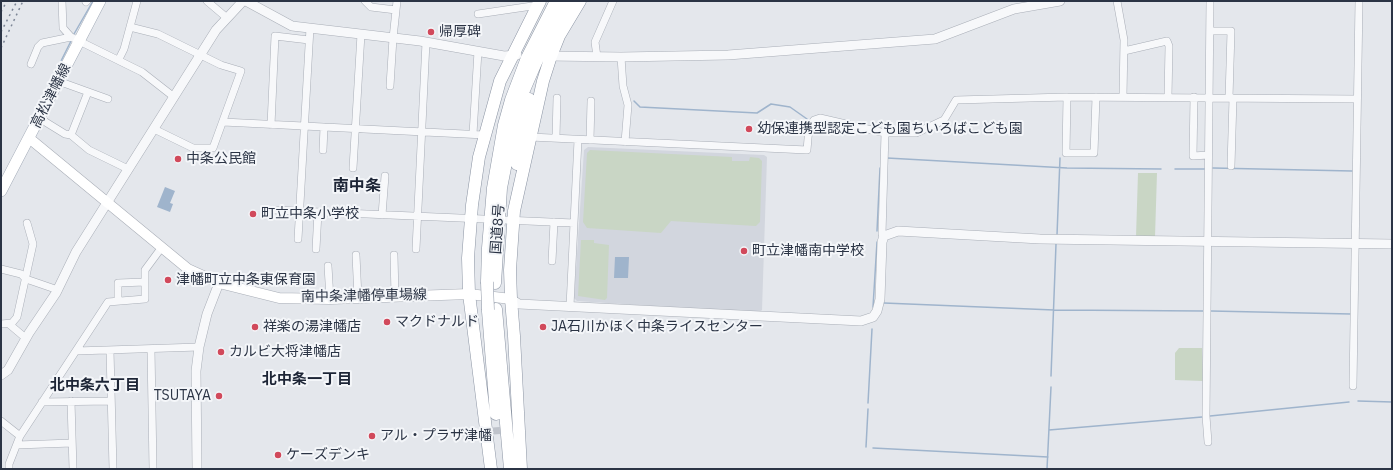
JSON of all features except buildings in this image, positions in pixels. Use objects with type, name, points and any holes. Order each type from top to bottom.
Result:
[{"type":"highway","points":[[475,217],[475,181],[479,134],[500,81],[516,55],[560,2]]},
{"type":"highway","points":[[511,217],[549,56],[559,36],[560,2]]},
{"type":"highway","points":[[490,469],[489,431],[469,294],[468,258],[475,217],[502,100],[526,49],[560,2]]},
{"type":"highway","points":[[521,469],[516,429],[510,270],[511,217],[515,174],[526,113],[538,69],[563,17],[560,2]]},
{"type":"highway","name":"国道8号","points":[[502,469],[492,309],[491,202],[497,156],[511,100],[527,58],[560,2]]},
{"type":"highway","name":"国道8号","points":[[492,309],[510,469]]},
{"type":"main road","name":"高松津幡線","points":[[1,191],[58,81],[75,39],[100,1]]},
{"type":"main road","name":"南中条津幡停車場線","points":[[29,138],[106,203],[188,269],[219,283],[279,298],[330,299],[469,294],[511,299]]},
{"type":"street","points":[[62,1],[64,28],[75,39],[142,72],[174,97]]},
{"type":"street","points":[[118,60],[124,49],[137,1]]},
{"type":"street","points":[[207,1],[227,18]]},
{"type":"street","points":[[1,375],[8,370],[29,333],[58,290],[76,252],[216,30],[243,1]]},
{"type":"street","points":[[246,1],[292,26],[426,42],[504,56],[516,55]]},
{"type":"street","points":[[365,1],[372,7],[396,10]]},
{"type":"street","points":[[390,86],[397,1]]},
{"type":"street","points":[[507,1],[508,10]]},
{"type":"street","points":[[597,57],[595,42],[613,1]]},
{"type":"street","points":[[549,56],[621,57],[728,55],[935,39],[1014,9],[1060,1]]},
{"type":"street","points":[[1117,1],[1123,30],[1123,97]]},
{"type":"street","points":[[1208,442],[1206,416],[1210,1]]},
{"type":"street","points":[[1353,386],[1359,1]]},
{"type":"street","points":[[478,14],[560,2]]},
{"type":"street","points":[[130,27],[158,34],[221,65],[242,71],[213,148],[193,148],[154,129]]},
{"type":"street","points":[[298,239],[310,28]]},
{"type":"street","points":[[1210,30],[1231,31],[1231,166]]},
{"type":"street","points":[[353,168],[361,34]]},
{"type":"street","points":[[271,125],[275,36],[309,40]]},
{"type":"street","points":[[32,64],[38,47],[42,43],[75,39]]},
{"type":"street","points":[[1124,51],[1167,41],[1169,46],[1168,97]]},
{"type":"street","points":[[416,249],[426,42]]},
{"type":"street","points":[[223,122],[479,134],[478,51]]},
{"type":"street","points":[[621,57],[623,86],[628,105],[625,142]]},
{"type":"street","points":[[58,81],[108,99]]},
{"type":"street","points":[[71,135],[88,92]]},
{"type":"street","points":[[530,137],[807,150],[809,127],[814,120],[820,118],[885,133],[916,133],[944,120],[956,100],[1068,97],[1357,99]]},
{"type":"street","points":[[1068,97],[1066,153],[1094,153],[1096,97]]},
{"type":"street","points":[[1194,97],[1192,156],[1208,156]]},
{"type":"street","points":[[556,138],[557,98]]},
{"type":"street","points":[[590,140],[592,101]]},
{"type":"street","points":[[39,118],[65,134],[71,135],[89,150],[128,169]]},
{"type":"street","points":[[323,150],[324,127]]},
{"type":"street","points":[[511,299],[519,304],[861,321],[873,317],[879,305],[882,242],[884,236],[882,234],[885,133]]},
{"type":"street","points":[[570,306],[578,140]]},
{"type":"street","points":[[382,215],[385,176]]},
{"type":"street","points":[[274,210],[382,215],[475,217]]},
{"type":"street","points":[[316,249],[318,212]]},
{"type":"street","points":[[511,217],[574,223]]},
{"type":"street","points":[[552,261],[554,222]]},
{"type":"street","points":[[1,324],[12,323],[17,317],[33,244],[27,223]]},
{"type":"street","points":[[884,236],[898,231],[1040,239],[1392,244]]},
{"type":"street","points":[[9,469],[9,464],[20,436],[108,302],[145,299],[145,270],[162,247]]},
{"type":"street","points":[[356,255],[358,298]]},
{"type":"street","points":[[394,255],[395,296]]},
{"type":"street","points":[[328,266],[330,299]]},
{"type":"street","points":[[1,270],[21,274],[26,279],[58,290]]},
{"type":"street","points":[[118,301],[118,283],[145,282]]},
{"type":"street","points":[[197,469],[196,371],[199,348],[207,314],[219,283]]},
{"type":"street","points":[[9,324],[22,335]]},
{"type":"street","points":[[76,351],[199,348]]},
{"type":"street","points":[[151,349],[153,469]]},
{"type":"street","points":[[110,350],[113,469]]},
{"type":"street","points":[[42,402],[111,401]]},
{"type":"street","points":[[71,402],[72,469]]},
{"type":"street","points":[[1,421],[20,436]]},
{"type":"street","points":[[16,444],[72,443]]},
{"type":"shaded area","points":[[588,147],[764,155],[767,157],[762,310],[759,313],[577,301],[574,298],[584,150]]},
{"type":"green space","points":[[590,150],[732,157],[732,161],[749,161],[750,157],[759,158],[762,161],[760,222],[756,226],[671,221],[661,233],[587,228],[583,222],[587,153]]},
{"type":"green space","points":[[1138,173],[1157,173],[1155,237],[1136,237]]},
{"type":"green space","points":[[581,240],[594,240],[594,243],[609,245],[607,298],[605,300],[578,296]]},
{"type":"green space","points":[[1179,348],[1202,348],[1203,381],[1175,380],[1175,353]]},
{"type":"water","points":[[165,187],[175,191],[170,203],[173,204],[170,212],[157,207]]},
{"type":"water","points":[[615,257],[629,257],[628,278],[614,278]]},
{"type":"waterway","points":[[74,34],[93,1]]},
{"type":"waterway","points":[[30,123],[71,41]]},
{"type":"waterway","points":[[634,101],[640,107],[757,113],[771,104],[790,107],[807,119]]},
{"type":"waterway","points":[[887,158],[1067,168],[1161,169]]},
{"type":"waterway","points":[[1057,235],[1060,158]]},
{"type":"waterway","points":[[877,231],[880,168]]},
{"type":"waterway","points":[[1213,168],[1352,171]]},
{"type":"waterway","points":[[1175,169],[1205,169]]},
{"type":"waterway","points":[[873,307],[877,242]]},
{"type":"waterway","points":[[1051,376],[1056,244]]},
{"type":"waterway","points":[[884,303],[1054,310],[1204,311]]},
{"type":"waterway","points":[[1211,311],[1351,314]]},
{"type":"waterway","points":[[868,403],[872,329]]},
{"type":"waterway","points":[[1047,469],[1051,387]]},
{"type":"waterway","points":[[1358,401],[1392,402]]},
{"type":"waterway","points":[[1210,416],[1349,402]]},
{"type":"waterway","points":[[866,447],[868,409]]},
{"type":"waterway","points":[[1049,430],[1202,417]]},
{"type":"waterway","points":[[873,448],[1048,457]]},
{"type":"tunnel","points":[[493,431],[509,430]]},
{"type":"railway","points":[[1,12],[7,1]]},
{"type":"railway","points":[[1,48],[23,1]]},
{"type":"railway","points":[[1,32],[16,3]]},
{"type":"place","name":"帰厚碑","points":[[431,32]]},
{"type":"place","name":"幼保連携型認定こども園ちいろばこども園","points":[[749,129]]},
{"type":"place","name":"中条公民館","points":[[178,159]]},
{"type":"place","name":"町立中条小学校","points":[[253,214]]},
{"type":"place","name":"町立津幡南中学校","points":[[744,251]]},
{"type":"place","name":"津幡町立中条東保育園","points":[[168,280]]},
{"type":"place","name":"マクドナルド","points":[[387,322]]},
{"type":"place","name":"祥楽の湯津幡店","points":[[255,327]]},
{"type":"place","name":"JA石川かほく中条ライスセンター","points":[[543,327]]},
{"type":"place","name":"カルビ大将津幡店","points":[[221,352]]},
{"type":"place","name":"TSUTAYA","points":[[219,396]]},
{"type":"place","name":"アル・プラザ津幡","points":[[372,436]]},
{"type":"place","name":"ケーズデンキ","points":[[278,455]]},
{"type":"district","name":"南中条","points":[[357,186]]},
{"type":"district","name":"北中条一丁目","points":[[307,380]]},
{"type":"district","name":"北中条六丁目","points":[[95,386]]}]
